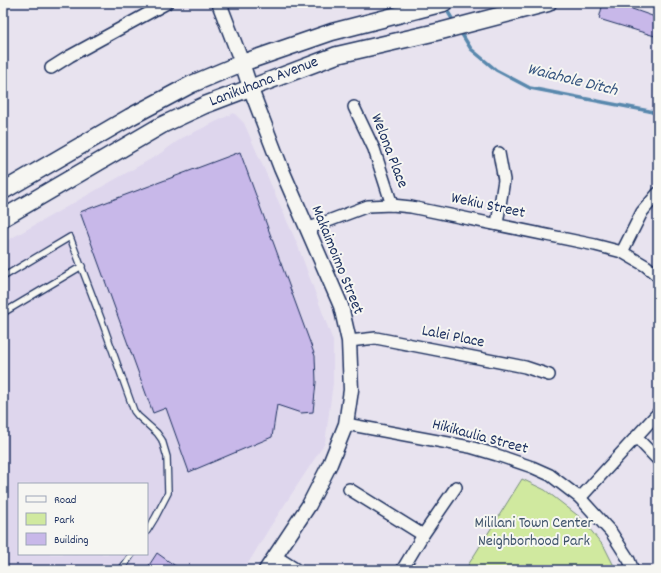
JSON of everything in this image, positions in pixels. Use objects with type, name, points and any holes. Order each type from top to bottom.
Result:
[{"type":"main road","name":"Lanikuhana Avenue","points":[[3,191],[130,117],[192,84],[242,63],[332,32],[444,3]]},
{"type":"main road","name":"Lanikuhana Avenue","points":[[3,218],[162,126],[205,104],[336,55],[548,3]]},
{"type":"street","points":[[51,68],[167,3]]},
{"type":"street","name":"Makaimoimo Street","points":[[219,3],[279,161],[341,306],[349,341],[351,390],[346,424],[330,464],[309,505],[266,570]]},
{"type":"street","name":"Welona Place","points":[[354,107],[374,149],[392,205]]},
{"type":"street","points":[[497,224],[504,180],[499,153]]},
{"type":"street","points":[[622,252],[642,212],[658,193]]},
{"type":"street","name":"Wekiu Street","points":[[307,229],[368,206],[392,205],[410,207],[497,224],[622,252],[646,266],[658,276]]},
{"type":"street","name":"Lalei Place","points":[[349,341],[376,338],[525,367],[549,375]]},
{"type":"street","points":[[580,498],[658,413]]},
{"type":"street","name":"Hikikaulia Street","points":[[346,424],[470,447],[532,467],[550,475],[580,498],[611,532],[629,560],[632,570]]},
{"type":"street","points":[[636,437],[658,460]]},
{"type":"street","points":[[402,570],[423,535],[456,487]]},
{"type":"street","points":[[349,489],[423,535]]},
{"type":"street","points":[[275,556],[297,570]]},
{"type":"lane","points":[[3,277],[70,238],[82,266],[134,411],[157,433],[162,440],[167,457],[168,493],[156,518],[148,530]]},
{"type":"lane","points":[[3,313],[82,266]]},
{"type":"lane","points":[[121,570],[131,555]]},
{"type":"shaded area","points":[[234,113],[244,123],[298,246],[333,341],[333,383],[325,443],[270,527],[244,570],[3,570],[3,243],[158,155],[182,138]]},
{"type":"green space","name":"Mililani Town Center Neighborhood Park","points":[[522,479],[545,490],[581,518],[605,548],[616,570],[465,570]]},
{"type":"building","points":[[603,3],[615,3],[658,18],[658,37],[599,19]]},
{"type":"building","points":[[240,152],[315,356],[316,382],[313,412],[301,413],[277,405],[272,437],[189,472],[166,408],[153,413],[80,212]]},
{"type":"building","points":[[157,553],[181,570],[146,570]]},
{"type":"waterway","name":"Waiahole Ditch","points":[[445,7],[454,22]]},
{"type":"waterway","name":"Waiahole Ditch","points":[[460,31],[471,49],[496,70],[530,88],[658,114]]}]
